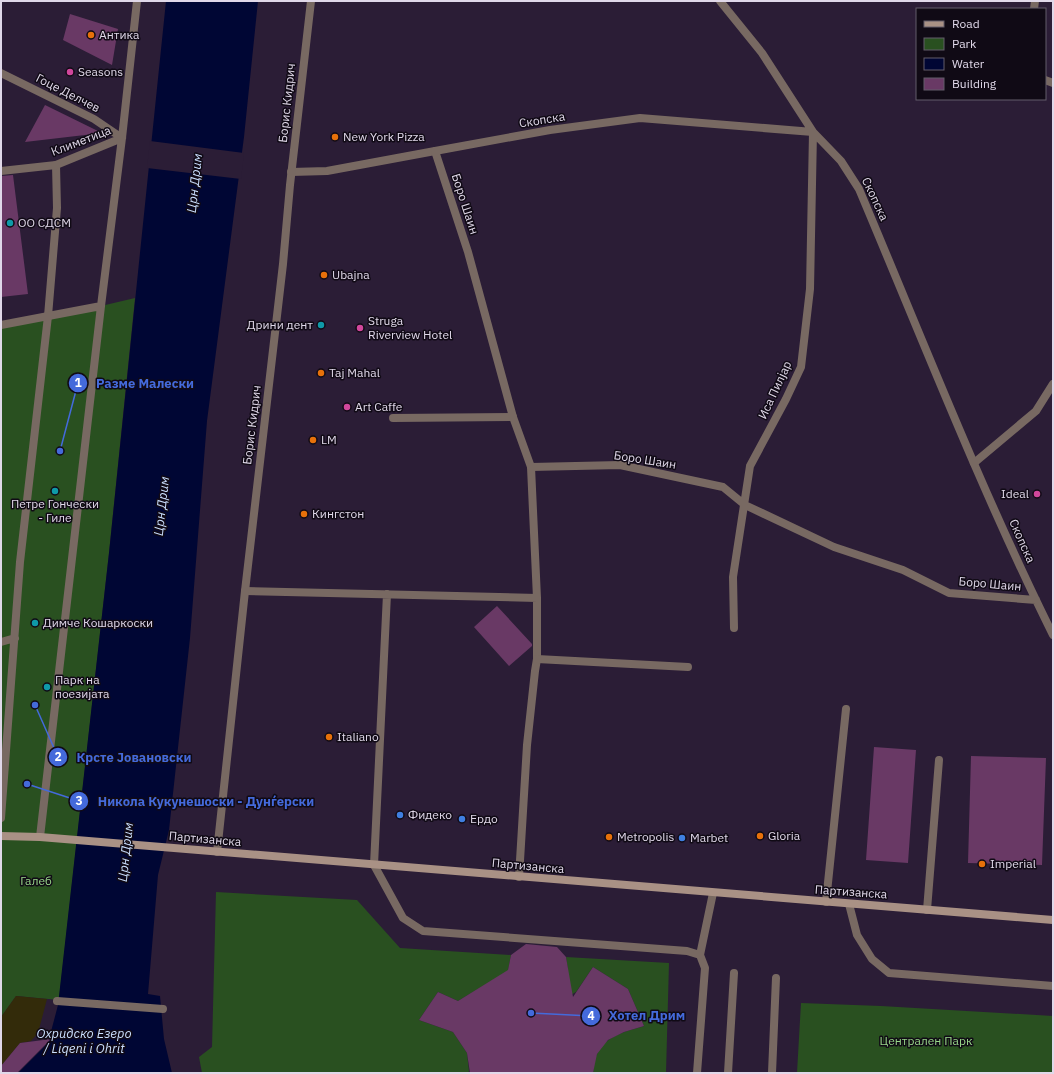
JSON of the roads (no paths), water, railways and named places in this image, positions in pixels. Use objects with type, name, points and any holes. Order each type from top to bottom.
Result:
[{"type":"main road","name":"Партизанска","points":[[1,836],[1053,920]]},
{"type":"street","points":[[40,838],[137,1]]},
{"type":"street","name":"Борис Кидрич","points":[[216,852],[283,264],[311,1]]},
{"type":"street","points":[[720,1],[762,53],[812,132]]},
{"type":"street","name":"Гоце Делчев","points":[[1,73],[94,119],[122,138]]},
{"type":"street","name":"Скопска","points":[[292,172],[327,171],[550,130],[640,118],[812,132],[841,162],[859,190],[974,463],[1053,635]]},
{"type":"street","name":"Иса Пилјар","points":[[734,628],[733,577],[750,466],[786,399],[801,367],[810,289],[812,132]]},
{"type":"street","name":"Климетица","points":[[1,172],[56,165],[122,138]]},
{"type":"street","name":"Боро Шаин","points":[[435,151],[468,252],[513,417],[531,467],[620,465],[723,487],[744,505],[834,547],[903,570],[949,593],[1036,600]]},
{"type":"street","points":[[1,818],[20,562],[48,316],[57,208],[56,165]]},
{"type":"street","points":[[1,325],[101,306]]},
{"type":"street","points":[[974,463],[1036,411],[1053,384]]},
{"type":"street","points":[[393,418],[513,417]]},
{"type":"street","points":[[519,877],[527,745],[535,671],[538,659],[537,598],[531,467]]},
{"type":"street","points":[[245,591],[537,598]]},
{"type":"street","points":[[387,594],[374,865],[403,918],[423,931],[687,951],[700,955]]},
{"type":"street","points":[[1,642],[15,638]]},
{"type":"street","points":[[538,659],[688,667]]},
{"type":"street","points":[[826,902],[846,709]]},
{"type":"street","points":[[927,910],[939,760]]},
{"type":"street","points":[[697,1073],[705,968],[700,955],[713,893]]},
{"type":"street","points":[[849,904],[856,935],[872,959],[890,973],[1053,986]]},
{"type":"street","points":[[728,1073],[734,973]]},
{"type":"street","points":[[772,1073],[776,978]]},
{"type":"street","points":[[57,1001],[163,1009]]},
{"type":"water","points":[[166,1],[258,1],[244,137],[207,421],[190,638],[169,830],[158,875],[148,994],[160,996],[164,1039],[172,1073],[18,1073],[48,1043],[58,1005],[109,553]]},
{"type":"place","name":"Aнтика","points":[[91,35]]},
{"type":"place","name":"Seasons","points":[[70,72]]},
{"type":"place","name":"New York Pizza","points":[[335,137]]},
{"type":"place","name":"ОО СДСМ","points":[[10,223]]},
{"type":"place","name":"Ubajna","points":[[324,275]]},
{"type":"place","name":"Дрини дент","points":[[321,325]]},
{"type":"place","name":"Struga Riverview Hotel","points":[[360,328]]},
{"type":"place","name":"Taj Mahal","points":[[321,373]]},
{"type":"place","name":"Art Caffe","points":[[347,407]]},
{"type":"place","name":"LM","points":[[313,440]]},
{"type":"place","name":"Разме Малески","points":[[60,451]]},
{"type":"place","name":"Петре Гончески - Гиле","points":[[55,491]]},
{"type":"place","name":"Ideal","points":[[1037,494]]},
{"type":"place","name":"Кингстон","points":[[304,514]]},
{"type":"place","name":"Димче Кошаркоски","points":[[35,623]]},
{"type":"place","name":"Парк на поезијата","points":[[47,687]]},
{"type":"place","name":"Крсте Јовановски","points":[[35,705]]},
{"type":"place","name":"Italiano","points":[[329,737]]},
{"type":"place","name":"Никола Кукунешоски - Дунѓерски","points":[[27,784]]},
{"type":"place","name":"Фидеко","points":[[400,815]]},
{"type":"place","name":"Ердо","points":[[462,819]]},
{"type":"place","name":"Gloria","points":[[760,836]]},
{"type":"place","name":"Metropolis","points":[[609,837]]},
{"type":"place","name":"Marbet","points":[[682,838]]},
{"type":"place","name":"Imperial","points":[[982,864]]},
{"type":"place","name":"Хотел Дрим","points":[[531,1013]]},
{"type":"water label","name":"Црн Дрим","points":[[194,183]]},
{"type":"water label","name":"Црн Дрим","points":[[161,506]]},
{"type":"water label","name":"Црн Дрим","points":[[125,852]]},
{"type":"water label","name":"Охридско Езеро / Liqeni i Ohrit","points":[[84,1040]]},
{"type":"park label","name":"Галеб","points":[[36,881]]},
{"type":"park label","name":"Централен Парк","points":[[926,1041]]}]
